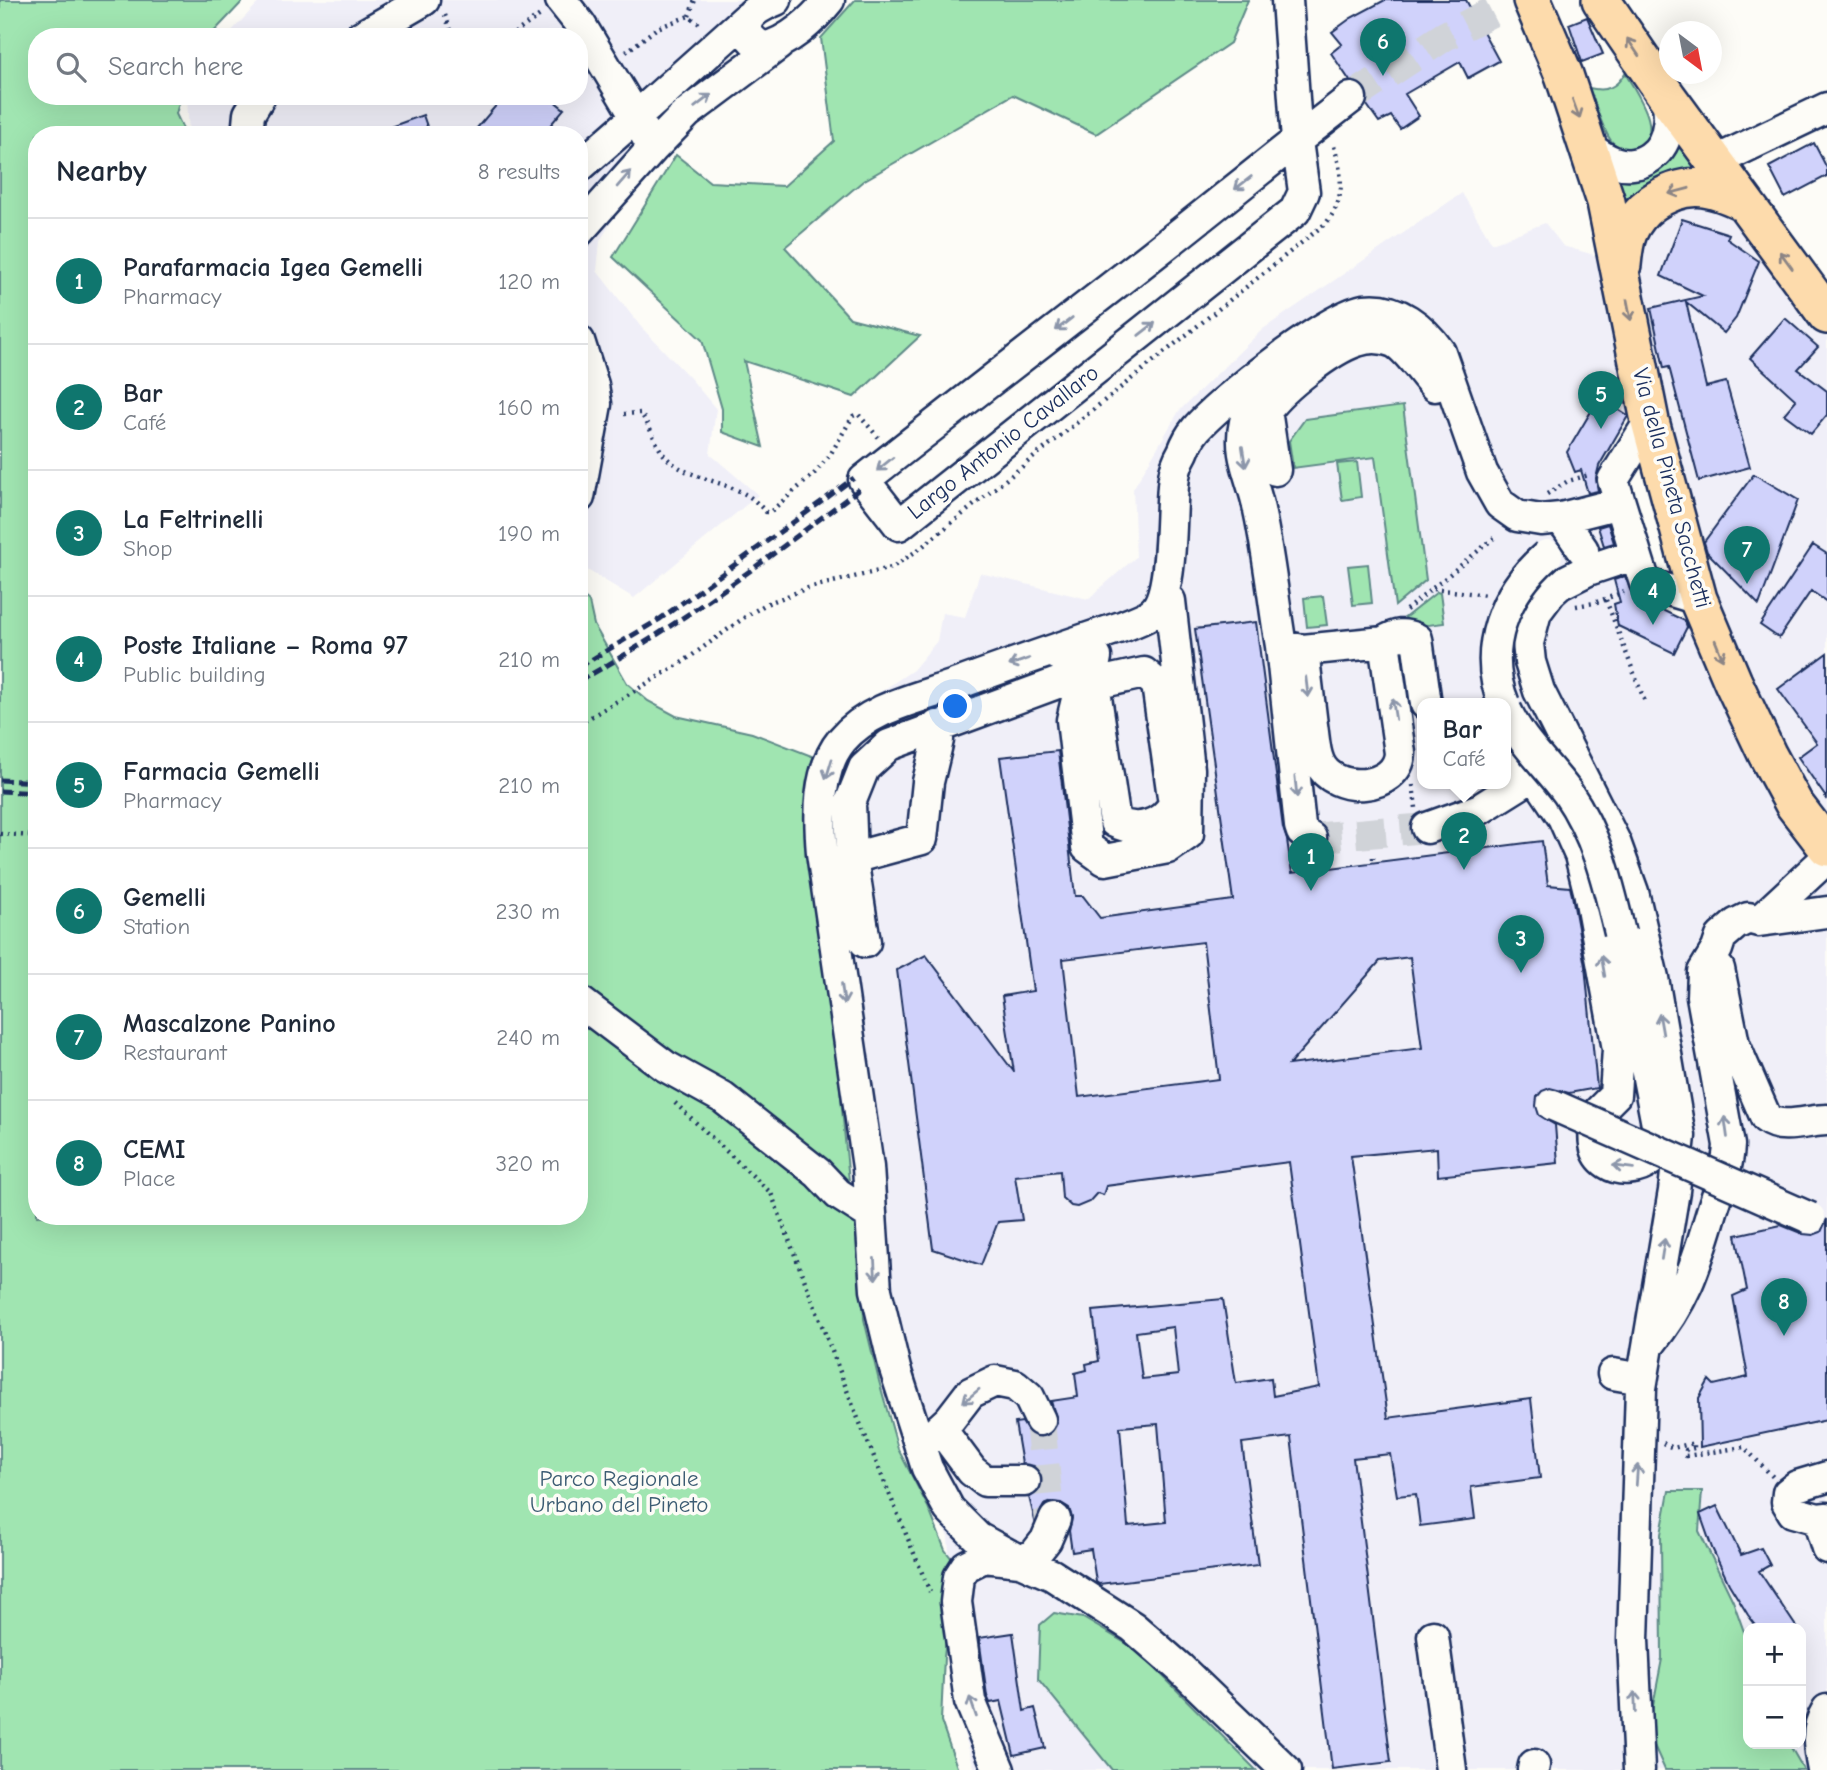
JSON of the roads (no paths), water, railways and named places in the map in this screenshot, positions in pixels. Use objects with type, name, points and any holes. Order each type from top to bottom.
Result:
[{"type":"main road","name":"Via della Pineta Sacchetti","points":[[1532,0],[1564,75],[1606,202],[1650,421],[1698,599],[1767,754],[1794,804],[1827,847]]},
{"type":"main road","points":[[1601,0],[1668,98],[1827,315]]},
{"type":"main road","name":"Via della Pineta Sacchetti","points":[[1621,268],[1627,236],[1632,225],[1646,208],[1662,196],[1684,188],[1706,188],[1744,202]]},
{"type":"street","points":[[588,221],[687,113],[778,45],[819,12],[829,0]]},
{"type":"street","points":[[1287,0],[1297,141]]},
{"type":"street","points":[[381,28],[434,5]]},
{"type":"street","points":[[555,5],[582,28]]},
{"type":"street","points":[[759,6],[746,30],[752,41],[763,48],[778,45]]},
{"type":"street","points":[[588,159],[719,45],[759,6]]},
{"type":"street","points":[[588,37],[653,148]]},
{"type":"street","points":[[1297,141],[1351,98]]},
{"type":"street","points":[[1590,148],[1619,163],[1636,164],[1650,158],[1664,141],[1669,124],[1668,98]]},
{"type":"street","points":[[248,126],[249,114],[254,105]]},
{"type":"street","points":[[1714,162],[1827,108]]},
{"type":"street","name":"Largo Antonio Cavallaro","points":[[1297,141],[1304,192],[1295,211],[899,525],[864,480],[1297,141]]},
{"type":"street","points":[[1286,1770],[1180,1668],[1133,1627],[1052,1575],[1020,1562],[978,1538],[949,1509],[928,1468],[930,1438],[883,1325],[876,1290],[868,1167],[822,853],[819,812],[831,761],[842,740],[880,712],[1079,665],[1148,637],[1160,626],[1174,473],[1195,429],[1252,379],[1306,340],[1364,310],[1386,311],[1406,318],[1428,335],[1440,352],[1482,472],[1500,504],[1524,519],[1628,528]]},
{"type":"street","points":[[1162,606],[1180,586],[1194,469],[1212,437],[1327,340],[1348,327],[1366,322],[1408,335],[1424,356],[1468,477],[1480,505],[1490,516],[1506,528],[1519,533],[1534,534],[1565,523]]},
{"type":"street","points":[[1275,470],[1266,410],[1275,397],[1338,349],[1356,341],[1376,337],[1392,341],[1401,347],[1420,372],[1435,386]]},
{"type":"street","points":[[588,369],[596,404],[588,448]]},
{"type":"street","points":[[1263,392],[1246,419],[1242,443],[1247,473],[1256,500],[1320,765],[1324,772],[1336,780],[1361,784],[1385,778],[1400,761],[1390,630]]},
{"type":"street","points":[[1650,421],[1613,480],[1645,583],[1698,599]]},
{"type":"street","points":[[1502,698],[1494,663],[1500,624],[1518,586],[1563,539],[1565,523]]},
{"type":"street","points":[[1511,718],[1522,737],[1568,793],[1590,831],[1605,872],[1620,933],[1660,1144],[1650,1161],[1644,1165],[1629,1169],[1618,1168],[1606,1163],[1595,1148],[1598,1112],[1615,1096],[1618,1049],[1589,891],[1580,855],[1563,817],[1517,777],[1539,762],[1537,739],[1532,714],[1520,688],[1513,659],[1517,628],[1534,588],[1554,569],[1565,523]]},
{"type":"street","points":[[1628,528],[1575,575],[1551,592],[1536,612],[1529,633],[1528,652],[1539,691],[1615,842],[1633,892],[1653,978],[1680,1136],[1674,1191],[1647,1348]]},
{"type":"street","points":[[1079,665],[1072,720],[1087,847],[1105,860],[1168,848],[1188,834],[1189,769],[1162,606]]},
{"type":"street","points":[[1292,648],[1390,630]]},
{"type":"street","points":[[1390,630],[1394,636],[1405,634],[1417,639],[1438,696]]},
{"type":"street","points":[[1292,648],[1300,826],[1302,832],[1311,838]]},
{"type":"street","points":[[1079,665],[1144,673],[1157,684],[1174,804],[1167,817],[1153,824],[1125,827],[1115,822],[1079,665]]},
{"type":"street","points":[[866,942],[852,858],[850,803],[864,768],[889,744],[1060,682],[1067,682],[1079,665]]},
{"type":"street","points":[[852,858],[922,839],[928,782],[938,740],[937,726]]},
{"type":"street","points":[[1427,828],[1480,808],[1503,789]]},
{"type":"street","points":[[1759,920],[1827,858]]},
{"type":"street","points":[[1639,1770],[1633,1640],[1640,1431],[1628,1376],[1682,1300],[1701,1253],[1727,1166],[1728,1145],[1724,1110],[1702,983],[1706,966],[1721,937],[1736,924],[1748,918],[1759,920],[1827,912]]},
{"type":"street","points":[[1717,949],[1721,984],[1734,1044],[1766,1118],[1774,1123],[1785,1124],[1827,1120]]},
{"type":"street","points":[[588,1008],[665,1066],[723,1098],[818,1173],[838,1194],[871,1215]]},
{"type":"street","points":[[1553,1105],[1810,1218]]},
{"type":"street","points":[[818,1173],[852,1178],[868,1167]]},
{"type":"street","points":[[930,1438],[970,1393],[995,1381],[1014,1385],[1029,1397],[1041,1420]]},
{"type":"street","points":[[930,1438],[985,1481],[1025,1481]]},
{"type":"street","points":[[1827,1477],[1797,1486],[1788,1493],[1787,1502],[1793,1512],[1822,1518],[1827,1548]]},
{"type":"street","points":[[999,1770],[970,1701],[956,1602],[959,1577],[966,1566],[984,1558],[1020,1562],[1035,1553],[1046,1541],[1055,1519]]},
{"type":"street","points":[[1433,1636],[1451,1770]]},
{"type":"street","points":[[1823,1770],[1819,1729],[1827,1710]]},
{"type":"tunnel","points":[[1351,98],[1445,36],[1503,6]]},
{"type":"tunnel","points":[[1311,838],[1427,828]]},
{"type":"tunnel","points":[[1040,1420],[1050,1523],[1055,1519]]},
{"type":"railway","points":[[588,662],[660,619],[854,478]]},
{"type":"railway","points":[[588,676],[689,614],[862,487]]},
{"type":"railway","points":[[0,780],[28,782]]},
{"type":"railway","points":[[0,791],[28,793]]},
{"type":"place","name":"Gemelli","points":[[1383,76]]},
{"type":"place","name":"Farmacia Gemelli","points":[[1601,429]]},
{"type":"place","name":"Mascalzone Panino","points":[[1747,584]]},
{"type":"place","name":"Poste Italiane – Roma 97","points":[[1653,625]]},
{"type":"place","name":"Bar","points":[[1464,870]]},
{"type":"place","name":"Parafarmacia Igea Gemelli","points":[[1311,891]]},
{"type":"place","name":"La Feltrinelli","points":[[1521,973]]},
{"type":"place","name":"CEMI","points":[[1784,1336]]},
{"type":"park label","name":"Parco Regionale Urbano del Pineto","points":[[619,1491]]}]
